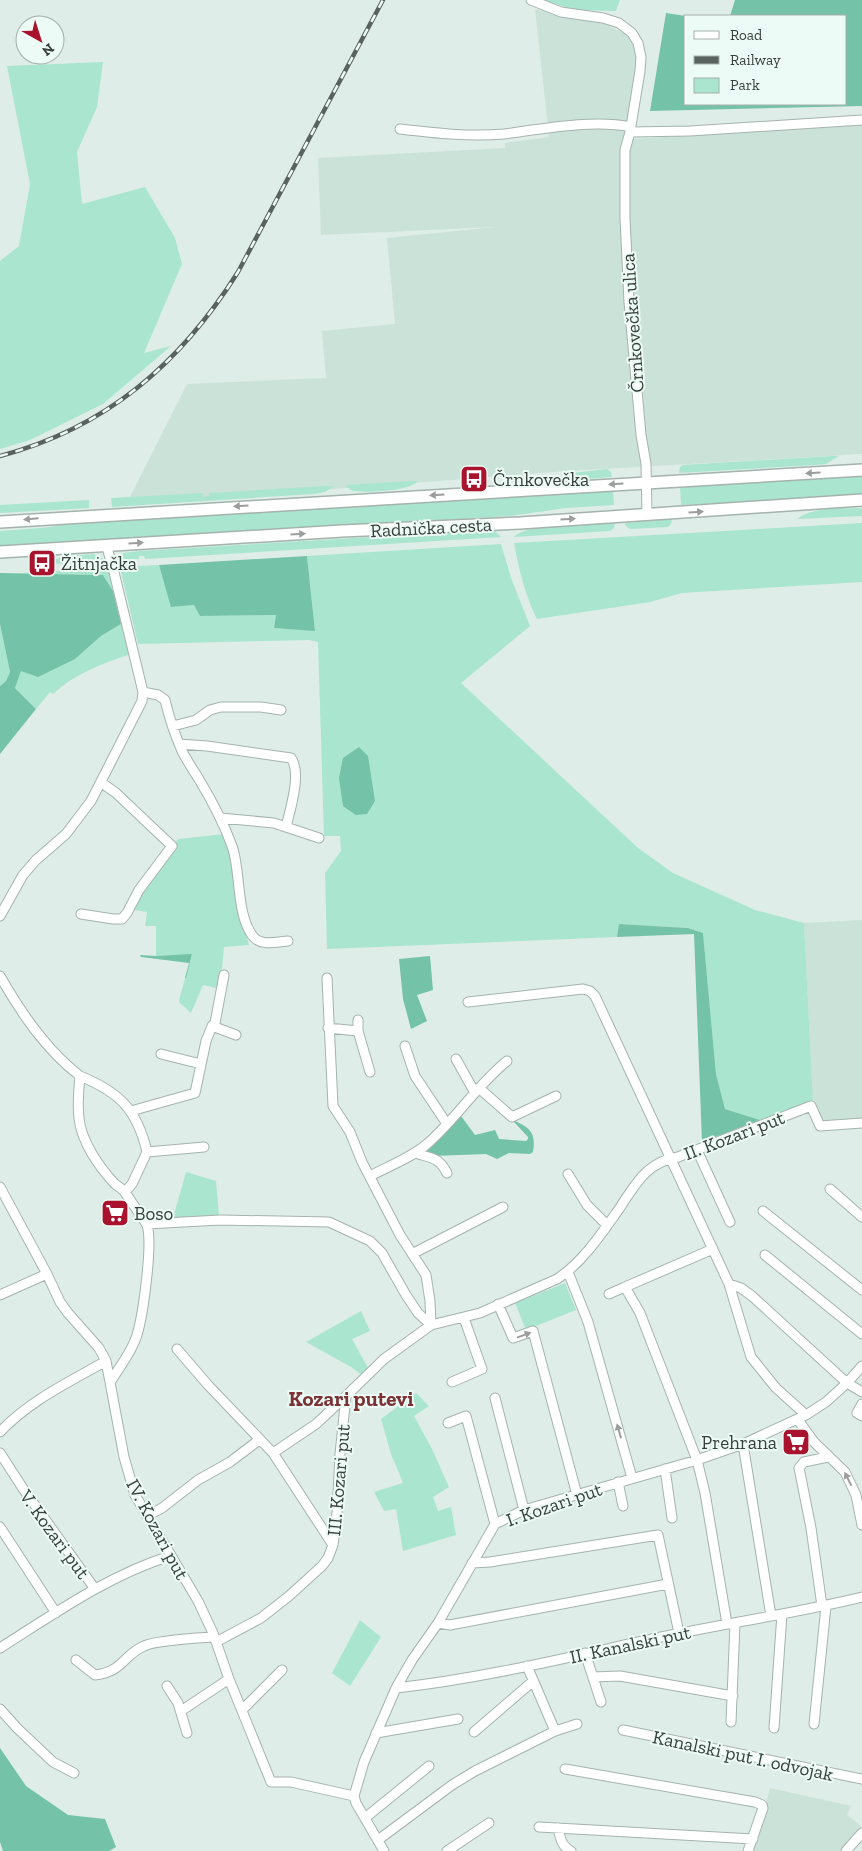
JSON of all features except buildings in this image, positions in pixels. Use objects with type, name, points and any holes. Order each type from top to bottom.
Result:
[{"type":"main road","name":"Radnička cesta","points":[[0,522],[862,470]]},
{"type":"main road","name":"Radnička cesta","points":[[0,552],[342,531],[513,523],[862,500]]},
{"type":"street","name":"Črnkovečka ulica","points":[[531,0],[561,12],[603,18],[618,23],[632,33],[638,43],[641,57],[640,71],[625,150],[626,236],[629,302],[641,435],[646,464],[647,514]]},
{"type":"street","points":[[400,129],[446,134],[493,134],[554,127],[617,124],[630,129],[690,131],[862,120]]},
{"type":"street","points":[[0,916],[23,875],[80,818],[102,782],[142,701],[143,692],[106,545]]},
{"type":"street","points":[[143,692],[162,697],[165,700],[179,744],[220,818],[233,848],[240,899],[249,930],[253,937],[259,942],[288,941]]},
{"type":"street","points":[[173,726],[196,720],[210,710],[221,707],[261,707],[281,710]]},
{"type":"street","points":[[179,744],[291,758],[294,762],[294,792],[286,827]]},
{"type":"street","points":[[81,914],[113,920],[122,919],[139,890],[172,846],[102,782]]},
{"type":"street","points":[[220,818],[274,823],[318,838]]},
{"type":"street","points":[[131,1111],[195,1093],[201,1064],[212,1026],[215,1023],[224,975]]},
{"type":"street","points":[[0,976],[41,1039],[65,1064],[80,1076],[102,1085],[121,1099],[131,1111],[147,1152],[132,1184],[125,1192]]},
{"type":"street","points":[[327,978],[333,1106],[350,1132],[400,1235],[426,1275],[431,1325]]},
{"type":"street","points":[[468,1002],[583,989],[590,991],[600,1004],[672,1158]]},
{"type":"street","points":[[358,1020],[358,1031],[370,1072]]},
{"type":"street","points":[[212,1026],[236,1035]]},
{"type":"street","points":[[328,1028],[358,1031]]},
{"type":"street","points":[[405,1046],[415,1076],[447,1124]]},
{"type":"street","points":[[161,1054],[201,1064]]},
{"type":"street","points":[[456,1060],[477,1091],[512,1117],[556,1096]]},
{"type":"street","points":[[370,1176],[415,1153],[428,1144],[492,1074],[508,1061]]},
{"type":"street","points":[[80,1076],[78,1116],[81,1128],[103,1169],[115,1184],[125,1192],[147,1224],[150,1243],[144,1303],[137,1335],[130,1353],[111,1381]]},
{"type":"street","name":"II. Kozari put","points":[[862,1123],[820,1126],[812,1106],[672,1158],[729,1284],[751,1357],[802,1418],[814,1442],[845,1472],[856,1495],[862,1525]]},
{"type":"street","points":[[147,1152],[204,1147]]},
{"type":"street","points":[[696,1150],[730,1222]]},
{"type":"street","points":[[415,1153],[436,1159],[442,1163],[447,1173]]},
{"type":"street","name":"III. Kozari put","points":[[215,1640],[261,1618],[289,1596],[322,1566],[328,1558],[337,1513],[340,1454],[346,1396],[384,1359],[431,1325],[464,1318],[557,1279],[568,1272],[577,1264],[607,1225],[640,1176],[663,1160],[672,1158]]},
{"type":"street","points":[[568,1174],[587,1206],[607,1225]]},
{"type":"street","name":"IV. Kozari put","points":[[0,1187],[60,1302],[99,1348],[106,1361],[124,1457],[135,1495],[198,1601],[215,1640]]},
{"type":"street","points":[[830,1189],[862,1217]]},
{"type":"street","points":[[412,1254],[503,1206]]},
{"type":"street","points":[[763,1212],[862,1290]]},
{"type":"street","points":[[147,1224],[220,1220],[329,1222],[370,1241],[382,1253],[418,1314],[431,1325]]},
{"type":"street","points":[[609,1294],[712,1248]]},
{"type":"street","points":[[765,1255],[862,1334]]},
{"type":"street","points":[[568,1272],[588,1322],[632,1478]]},
{"type":"street","points":[[0,1295],[47,1274]]},
{"type":"street","points":[[729,1284],[741,1288],[752,1296],[847,1383],[862,1392]]},
{"type":"street","points":[[625,1287],[640,1313],[697,1460],[731,1624],[733,1696],[731,1722]]},
{"type":"street","points":[[498,1304],[513,1338],[533,1331],[577,1494]]},
{"type":"street","points":[[452,1382],[482,1369],[464,1318]]},
{"type":"street","points":[[177,1349],[208,1385],[273,1453],[332,1545]]},
{"type":"street","points":[[0,1432],[8,1423],[46,1396],[106,1361]]},
{"type":"street","name":"I. Kozari put","points":[[354,1796],[364,1762],[396,1688],[412,1660],[438,1623],[495,1524],[524,1510],[697,1460],[743,1444],[802,1418],[826,1402],[862,1366]]},
{"type":"street","points":[[273,1453],[316,1424],[346,1396]]},
{"type":"street","points":[[495,1398],[524,1510]]},
{"type":"street","points":[[862,1404],[857,1413],[862,1416]]},
{"type":"street","points":[[448,1423],[466,1416],[495,1524]]},
{"type":"street","points":[[147,1516],[198,1480],[230,1462],[259,1440]]},
{"type":"street","points":[[743,1444],[771,1616]]},
{"type":"street","name":"V. Kozari put","points":[[0,1453],[24,1490],[95,1589]]},
{"type":"street","points":[[814,1724],[824,1606],[799,1468],[804,1462],[828,1457]]},
{"type":"street","points":[[664,1469],[672,1518]]},
{"type":"street","points":[[618,1482],[623,1506]]},
{"type":"street","points":[[0,1527],[56,1612]]},
{"type":"street","points":[[472,1563],[490,1562],[654,1534],[658,1535],[679,1633]]},
{"type":"street","name":"V. Kozari put","points":[[0,1648],[95,1589],[133,1570],[170,1556]]},
{"type":"street","points":[[438,1623],[450,1625],[668,1584]]},
{"type":"street","name":"II. Kanalski put","points":[[396,1688],[433,1684],[527,1666],[679,1633],[862,1597]]},
{"type":"street","points":[[774,1728],[782,1614]]},
{"type":"street","points":[[76,1660],[95,1675],[107,1674],[115,1670],[144,1646],[215,1640],[271,1782],[291,1782],[354,1796],[384,1851]]},
{"type":"street","points":[[585,1653],[601,1702]]},
{"type":"street","points":[[527,1666],[532,1682],[555,1731]]},
{"type":"street","points":[[242,1710],[282,1670]]},
{"type":"street","points":[[593,1677],[620,1676],[733,1696]]},
{"type":"street","points":[[181,1712],[229,1679]]},
{"type":"street","points":[[474,1732],[532,1682]]},
{"type":"street","points":[[167,1686],[181,1712],[187,1733]]},
{"type":"street","points":[[0,1709],[53,1762],[74,1773]]},
{"type":"street","points":[[376,1733],[458,1719]]},
{"type":"street","points":[[378,1840],[452,1785],[475,1771],[555,1731],[577,1724]]},
{"type":"street","name":"Kanalski put I. odvojak","points":[[623,1730],[862,1779]]},
{"type":"street","points":[[365,1818],[429,1766]]},
{"type":"street","points":[[566,1769],[755,1802],[762,1805],[763,1808],[748,1851]]},
{"type":"street","points":[[447,1851],[489,1823]]},
{"type":"street","points":[[539,1826],[753,1839]]},
{"type":"street","points":[[558,1828],[561,1841],[571,1851]]},
{"type":"street","points":[[846,1851],[862,1833]]},
{"type":"shaded area","points":[[535,9],[603,23],[628,35],[636,48],[638,63],[624,136],[631,139],[862,125],[862,454],[568,471],[126,505],[187,384],[326,378],[322,331],[395,324],[387,238],[495,227],[321,235],[318,158],[505,148],[505,143],[549,137]]},
{"type":"shaded area","points":[[862,920],[862,1120],[822,1121],[813,1101],[804,923]]},
{"type":"shaded area","points":[[770,1788],[851,1806],[847,1815],[861,1826],[841,1851],[752,1851]]},
{"type":"green space","points":[[543,0],[620,0],[616,11],[576,10]]},
{"type":"green space","points":[[735,0],[862,0],[862,106],[650,111],[666,13],[684,16],[684,105],[847,105],[847,15],[730,15]]},
{"type":"green space","points":[[103,62],[97,107],[77,152],[82,204],[145,187],[175,238],[182,264],[144,353],[171,346],[103,404],[30,440],[0,449],[0,261],[19,246],[30,184],[7,66]]},
{"type":"green space","points":[[839,456],[826,464],[679,473],[680,467],[683,465]]},
{"type":"green space","points":[[607,469],[611,472],[612,477],[585,479],[572,473]]},
{"type":"green space","points":[[862,475],[862,495],[681,505],[680,486]]},
{"type":"green space","points":[[418,481],[407,487],[379,491],[353,491],[346,485]]},
{"type":"green space","points":[[334,486],[325,492],[314,494],[112,507],[111,498],[203,493],[203,497],[209,496],[209,493]]},
{"type":"green space","points":[[613,490],[614,505],[566,508],[510,516],[0,546],[0,531],[42,528],[88,521]]},
{"type":"green space","points":[[89,500],[89,508],[0,513],[0,505]]},
{"type":"green space","points":[[862,508],[862,516],[797,519],[820,510]]},
{"type":"green space","points":[[672,519],[668,527],[630,529],[625,523]]},
{"type":"green space","points":[[615,523],[614,528],[610,531],[514,537],[521,532],[546,527]]},
{"type":"green space","points":[[862,523],[862,582],[682,593],[650,602],[537,619],[523,582],[514,543]]},
{"type":"green space","points":[[489,530],[496,532],[501,537],[145,559],[144,556],[139,556],[139,559],[118,560],[123,553],[139,551]]},
{"type":"green space","points":[[501,544],[511,578],[530,626],[461,683],[638,848],[673,873],[755,910],[804,923],[813,1101],[760,1120],[725,1109],[716,1074],[703,933],[688,928],[619,924],[617,937],[327,949],[325,873],[341,851],[340,836],[324,836],[318,642],[309,640],[138,644],[120,567],[159,565],[172,607],[194,605],[200,616],[276,615],[274,628],[315,630],[307,556]]},
{"type":"green space","points":[[93,554],[105,561],[51,564],[47,561],[68,556]]},
{"type":"green space","points":[[307,556],[315,631],[274,628],[276,615],[200,616],[194,605],[171,607],[159,565]]},
{"type":"green space","points":[[108,568],[113,591],[103,575],[21,573]]},
{"type":"green space","points":[[0,573],[103,575],[113,591],[121,624],[101,636],[75,659],[38,677],[21,671],[15,688],[36,709],[0,754],[0,686],[6,681],[10,672],[0,624]]},
{"type":"green space","points":[[0,624],[10,672],[6,681],[0,686]]},
{"type":"green space","points":[[121,624],[131,654],[89,670],[53,694],[50,692],[36,709],[15,688],[21,670],[75,659],[101,636]]},
{"type":"green space","points":[[359,747],[368,756],[375,801],[367,814],[356,815],[343,806],[339,778],[343,758]]},
{"type":"green space","points":[[224,834],[249,945],[224,947],[220,989],[203,985],[191,1013],[179,1002],[192,955],[156,956],[156,926],[145,926],[147,912],[134,910],[139,897],[177,846],[174,843],[179,839]]},
{"type":"green space","points":[[619,924],[688,928],[703,933],[716,1074],[725,1109],[760,1120],[702,1142],[694,934],[617,937]]},
{"type":"green space","points":[[192,954],[186,978],[189,963],[141,957],[140,955],[156,956]]},
{"type":"green space","points":[[430,956],[433,990],[417,995],[427,1021],[411,1029],[403,999],[399,959]]},
{"type":"green space","points":[[461,1116],[475,1135],[495,1130],[499,1139],[526,1141],[528,1137],[513,1120],[519,1123],[528,1129],[533,1136],[533,1152],[530,1154],[509,1153],[497,1159],[486,1154],[432,1156],[427,1152],[429,1147]]},
{"type":"green space","points":[[186,1172],[216,1181],[219,1215],[173,1218]]},
{"type":"green space","points":[[565,1283],[576,1310],[526,1330],[515,1303]]},
{"type":"green space","points":[[361,1311],[370,1331],[352,1339],[368,1368],[362,1375],[306,1342]]},
{"type":"green space","points":[[416,1393],[429,1406],[414,1416],[432,1449],[449,1487],[433,1497],[438,1511],[451,1507],[456,1535],[403,1551],[396,1509],[384,1511],[374,1492],[403,1483],[391,1454],[381,1419]]},
{"type":"green space","points":[[360,1620],[381,1637],[350,1686],[332,1673]]},
{"type":"green space","points":[[0,1748],[26,1786],[68,1815],[105,1819],[116,1847],[109,1851],[3,1851],[0,1842]]},
{"type":"railway","points":[[0,456],[38,444],[74,428],[107,410],[137,388],[191,336],[238,272],[383,0]]},
{"type":"place","name":"Črnkovečka","points":[[474,479]]},
{"type":"place","name":"Žitnjačka","points":[[42,563]]},
{"type":"place","name":"Boso","points":[[115,1213]]},
{"type":"place","name":"Prehrana","points":[[796,1442]]},
{"type":"district","name":"Kozari putevi","points":[[351,1399]]}]
